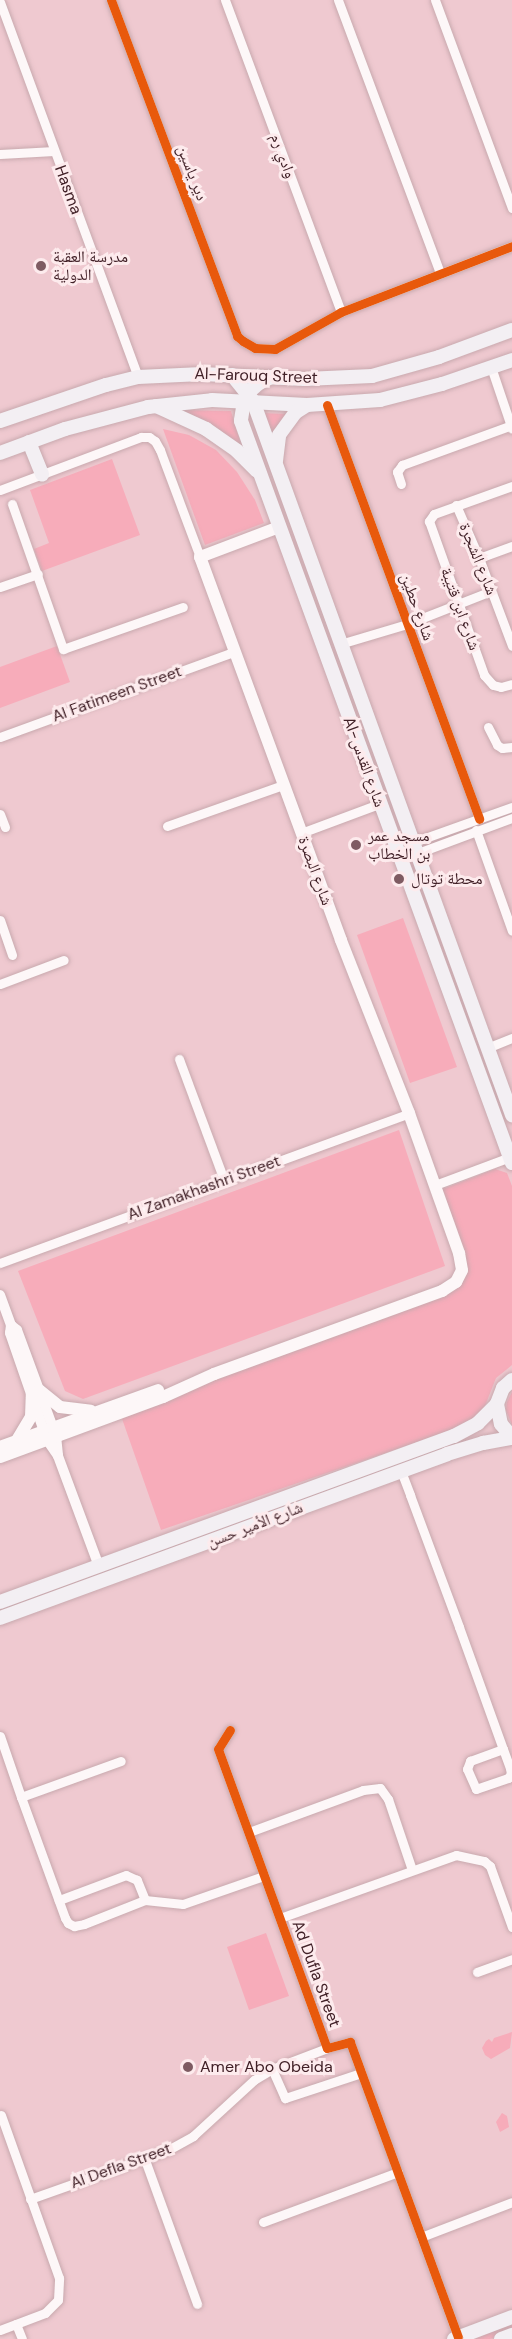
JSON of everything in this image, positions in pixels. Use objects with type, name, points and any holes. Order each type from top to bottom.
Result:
[{"type":"main road","name":"Al-Farouq Street","points":[[0,421],[106,385],[138,377],[372,376],[439,357],[512,330]]},
{"type":"main road","name":"Al-Farouq Street","points":[[0,453],[104,418],[156,406],[192,401],[248,398],[307,405],[380,400],[412,393],[512,360]]},
{"type":"main road","name":"Al-شارع القدس","points":[[232,375],[248,398],[276,468],[512,1115]]},
{"type":"main road","points":[[248,398],[259,383],[271,377]]},
{"type":"main road","name":"Al-شارع القدس","points":[[248,398],[241,421],[379,804],[511,1160]]},
{"type":"main road","points":[[276,468],[279,435],[296,412],[307,405]]},
{"type":"main road","points":[[156,406],[206,429],[222,440],[260,475]]},
{"type":"main road","points":[[29,442],[42,475]]},
{"type":"main road","points":[[200,557],[279,526]]},
{"type":"main road","name":"شارع البصرة","points":[[200,557],[301,833],[409,1113],[462,1264],[456,1282],[442,1291],[214,1374]]},
{"type":"main road","points":[[355,736],[359,741],[364,741],[372,733]]},
{"type":"main road","points":[[363,758],[368,751],[379,753]]},
{"type":"main road","points":[[437,959],[447,960],[452,951]]},
{"type":"main road","points":[[443,977],[450,969],[459,974]]},
{"type":"main road","points":[[0,1457],[95,1412],[187,1380],[214,1374]]},
{"type":"main road","points":[[0,1447],[163,1397],[214,1374]]},
{"type":"main road","name":"شارع الأمير حسن","points":[[0,1602],[454,1436],[478,1422],[497,1404],[503,1388],[512,1380]]},
{"type":"main road","points":[[18,1440],[31,1417],[35,1392],[60,1407],[95,1412]]},
{"type":"main road","points":[[497,1404],[501,1424],[512,1438]]},
{"type":"main road","name":"شارع الأمير حسن","points":[[0,1618],[401,1471],[483,1443],[512,1438]]},
{"type":"main road","points":[[196,1531],[202,1545]]},
{"type":"main road","points":[[456,2338],[512,2317]]},
{"type":"main road","points":[[501,2339],[512,2335]]},
{"type":"street","name":"دير ياسين","points":[[111,0],[237,336],[255,348],[270,351],[341,312]]},
{"type":"street","name":"وادي رم","points":[[225,0],[341,312]]},
{"type":"street","points":[[338,0],[440,273]]},
{"type":"street","points":[[435,0],[512,208]]},
{"type":"street","name":"Hasma","points":[[0,2],[138,377]]},
{"type":"street","points":[[0,154],[54,151]]},
{"type":"street","points":[[341,312],[512,246]]},
{"type":"street","points":[[401,484],[397,472],[402,465],[512,427],[491,367]]},
{"type":"street","name":"شارع حطين","points":[[327,405],[479,819]]},
{"type":"street","points":[[0,490],[141,437],[149,437],[155,441],[160,450],[200,557]]},
{"type":"street","name":"شارع الشجرة","points":[[434,514],[512,486]]},
{"type":"street","points":[[12,504],[63,649],[183,607]]},
{"type":"street","name":"شارع الشجرة","points":[[456,505],[491,591],[510,628],[512,646]]},
{"type":"street","name":"شارع ابن قتيبة","points":[[434,514],[430,517],[430,527],[484,675],[493,685],[501,687],[512,684]]},
{"type":"street","points":[[479,558],[512,546]]},
{"type":"street","points":[[0,587],[38,574]]},
{"type":"street","points":[[340,644],[407,624],[491,591]]},
{"type":"street","name":"Al Fatimeen Street","points":[[0,737],[234,652]]},
{"type":"street","points":[[488,727],[497,745],[502,748],[512,747]]},
{"type":"street","points":[[167,826],[283,785]]},
{"type":"street","points":[[301,833],[379,804]]},
{"type":"street","points":[[413,848],[512,807]]},
{"type":"street","points":[[0,814],[5,828]]},
{"type":"street","points":[[413,848],[512,818]]},
{"type":"street","points":[[476,830],[512,932]]},
{"type":"street","points":[[0,920],[12,955]]},
{"type":"street","points":[[0,984],[64,960]]},
{"type":"street","points":[[487,1048],[512,1038]]},
{"type":"street","points":[[179,1059],[224,1180]]},
{"type":"street","name":"Al Zamakhashri Street","points":[[0,1263],[409,1113]]},
{"type":"street","points":[[435,1185],[511,1160]]},
{"type":"street","points":[[0,1295],[11,1325],[10,1333],[35,1392],[99,1566]]},
{"type":"street","points":[[401,1471],[503,1749],[511,1774],[508,1778],[476,1789],[467,1769],[470,1761],[503,1749]]},
{"type":"street","name":"Ad Dufla Street","points":[[230,1730],[218,1749],[327,2048],[348,2041],[362,2073],[456,2338]]},
{"type":"street","points":[[0,1736],[68,1923],[74,1926],[145,1899],[183,1904],[264,1876]]},
{"type":"street","points":[[21,1797],[121,1761]]},
{"type":"street","points":[[249,1832],[363,1790],[380,1788],[386,1793],[412,1870]]},
{"type":"street","points":[[280,1918],[456,1855],[488,1863],[512,1927]]},
{"type":"street","points":[[59,1900],[126,1875],[134,1876],[145,1899]]},
{"type":"street","points":[[477,1972],[512,1959]]},
{"type":"street","name":"Al Defla Street","points":[[30,2199],[145,2160],[193,2136],[254,2080],[272,2069],[327,2048]]},
{"type":"street","points":[[272,2069],[285,2098],[362,2073]]},
{"type":"street","points":[[0,2330],[45,2313],[58,2300],[59,2278],[1,2115]]},
{"type":"street","points":[[145,2160],[197,2304]]},
{"type":"street","points":[[263,2222],[398,2172]]},
{"type":"street","points":[[421,2236],[512,2202]]},
{"type":"street","points":[[16,2324],[22,2339]]},
{"type":"shaded area","points":[[177,410],[231,411],[243,452]]},
{"type":"shaded area","points":[[261,413],[286,414],[272,442]]},
{"type":"shaded area","points":[[163,429],[189,435],[216,450],[237,472],[255,500],[264,523],[205,545]]},
{"type":"shaded area","points":[[112,459],[140,535],[42,571],[34,549],[49,543],[30,490]]},
{"type":"shaded area","points":[[57,646],[70,682],[0,708],[0,667]]},
{"type":"shaded area","points":[[403,918],[457,1067],[410,1083],[357,935]]},
{"type":"shaded area","points":[[399,1130],[445,1266],[83,1399],[65,1391],[18,1271]]},
{"type":"shaded area","points":[[495,1169],[507,1173],[512,1186],[512,1365],[496,1378],[483,1411],[464,1426],[161,1530],[120,1413],[455,1286],[465,1264],[441,1197],[443,1189]]},
{"type":"shaded area","points":[[512,1392],[512,1425],[506,1410]]},
{"type":"shaded area","points":[[266,1933],[289,1996],[249,2010],[227,1947]]},
{"type":"shaded area","points":[[512,2032],[510,2048],[491,2059],[485,2055],[482,2048],[486,2041],[489,2039],[492,2042],[494,2038]]},
{"type":"shaded area","points":[[502,2113],[507,2116],[509,2127],[500,2132],[496,2122]]},
{"type":"shaded area","points":[[512,2324],[512,2331],[490,2339],[470,2339]]},
{"type":"cycle path","points":[[111,0],[237,336],[243,341],[255,348],[275,349],[341,312],[512,246]]},
{"type":"cycle path","points":[[327,405],[479,819]]},
{"type":"cycle path","points":[[230,1730],[218,1749],[327,2048],[350,2042],[458,2337]]},
{"type":"place","name":"مدرسة العقبة الدولية","points":[[41,266]]},
{"type":"place","name":"مسجد عمر بن الخطاب","points":[[356,845]]},
{"type":"place","name":"محطة توتال","points":[[399,879]]},
{"type":"place","name":"Amer Abo Obeida","points":[[188,2067]]}]
